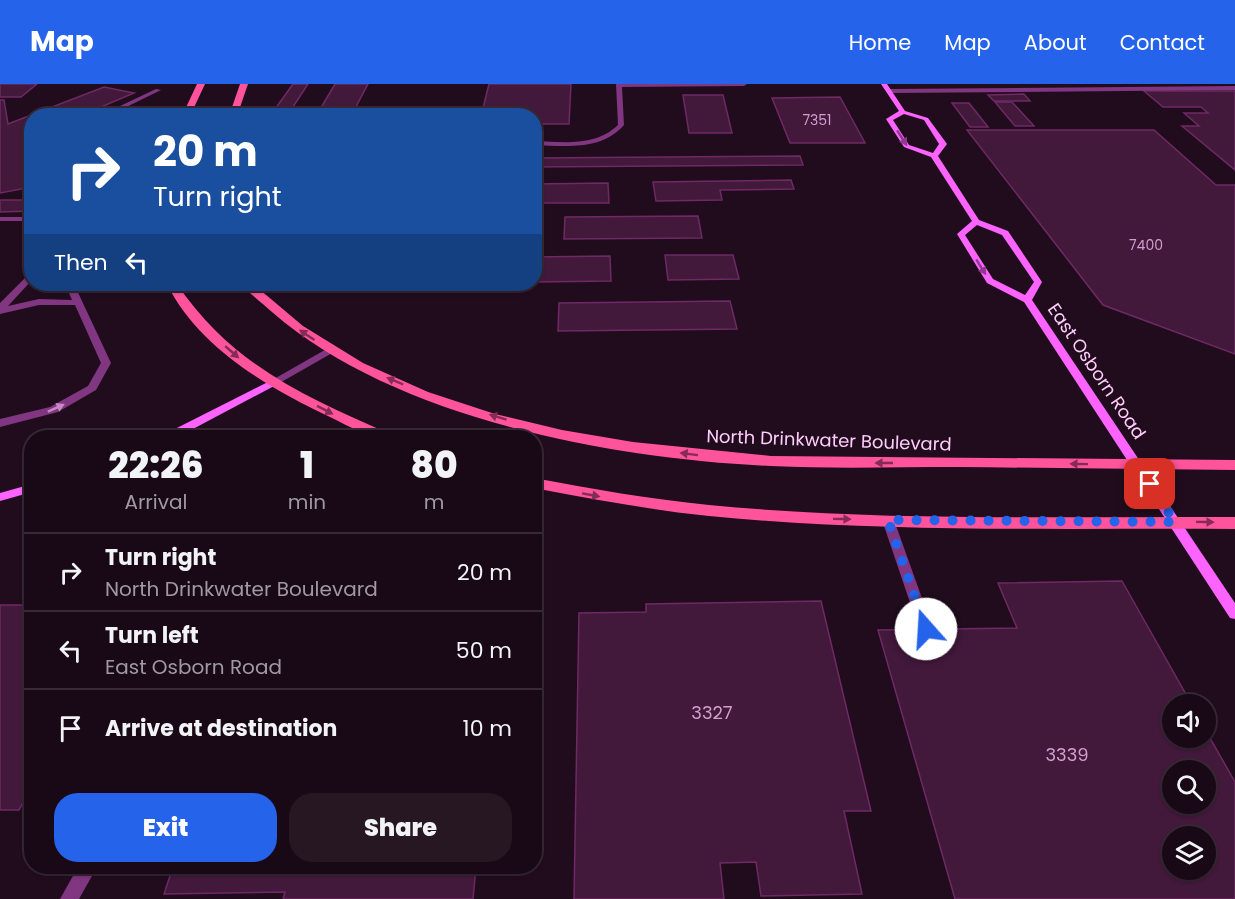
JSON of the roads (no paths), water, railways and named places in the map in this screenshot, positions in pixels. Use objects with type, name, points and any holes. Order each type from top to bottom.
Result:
[{"type":"main road","points":[[190,108],[201,84]]},
{"type":"main road","points":[[236,108],[244,84]]},
{"type":"main road","points":[[884,84],[903,112],[926,119],[936,133],[943,144],[934,156]]},
{"type":"main road","points":[[903,112],[890,119],[906,147],[934,156],[976,222]]},
{"type":"main road","name":"East Osborn Road","points":[[1027,300],[1038,282],[1005,233],[976,222],[961,234],[990,281],[1027,300],[1235,614]]},
{"type":"main road","points":[[177,291],[196,317],[219,341],[273,383],[370,430]]},
{"type":"main road","name":"North Drinkwater Boulevard","points":[[255,291],[285,319],[330,350],[388,378],[449,402],[564,435],[633,447],[771,461],[1235,465]]},
{"type":"main road","points":[[182,430],[273,383]]},
{"type":"main road","points":[[542,485],[647,505],[721,514],[888,520],[1235,522]]},
{"type":"main road","points":[[0,496],[24,490]]},
{"type":"street","points":[[542,143],[579,143],[608,138],[621,125],[619,84],[744,84]]},
{"type":"street","points":[[889,91],[1235,88]]},
{"type":"street","points":[[119,108],[158,90]]},
{"type":"street","points":[[0,219],[24,219]]},
{"type":"street","points":[[0,310],[24,283]]},
{"type":"street","points":[[0,423],[54,410],[92,388],[106,363],[72,291]]},
{"type":"street","points":[[0,310],[52,300],[78,303]]},
{"type":"street","points":[[273,383],[330,350]]},
{"type":"street","points":[[888,520],[926,629]]},
{"type":"street","points":[[69,899],[84,874]]}]
